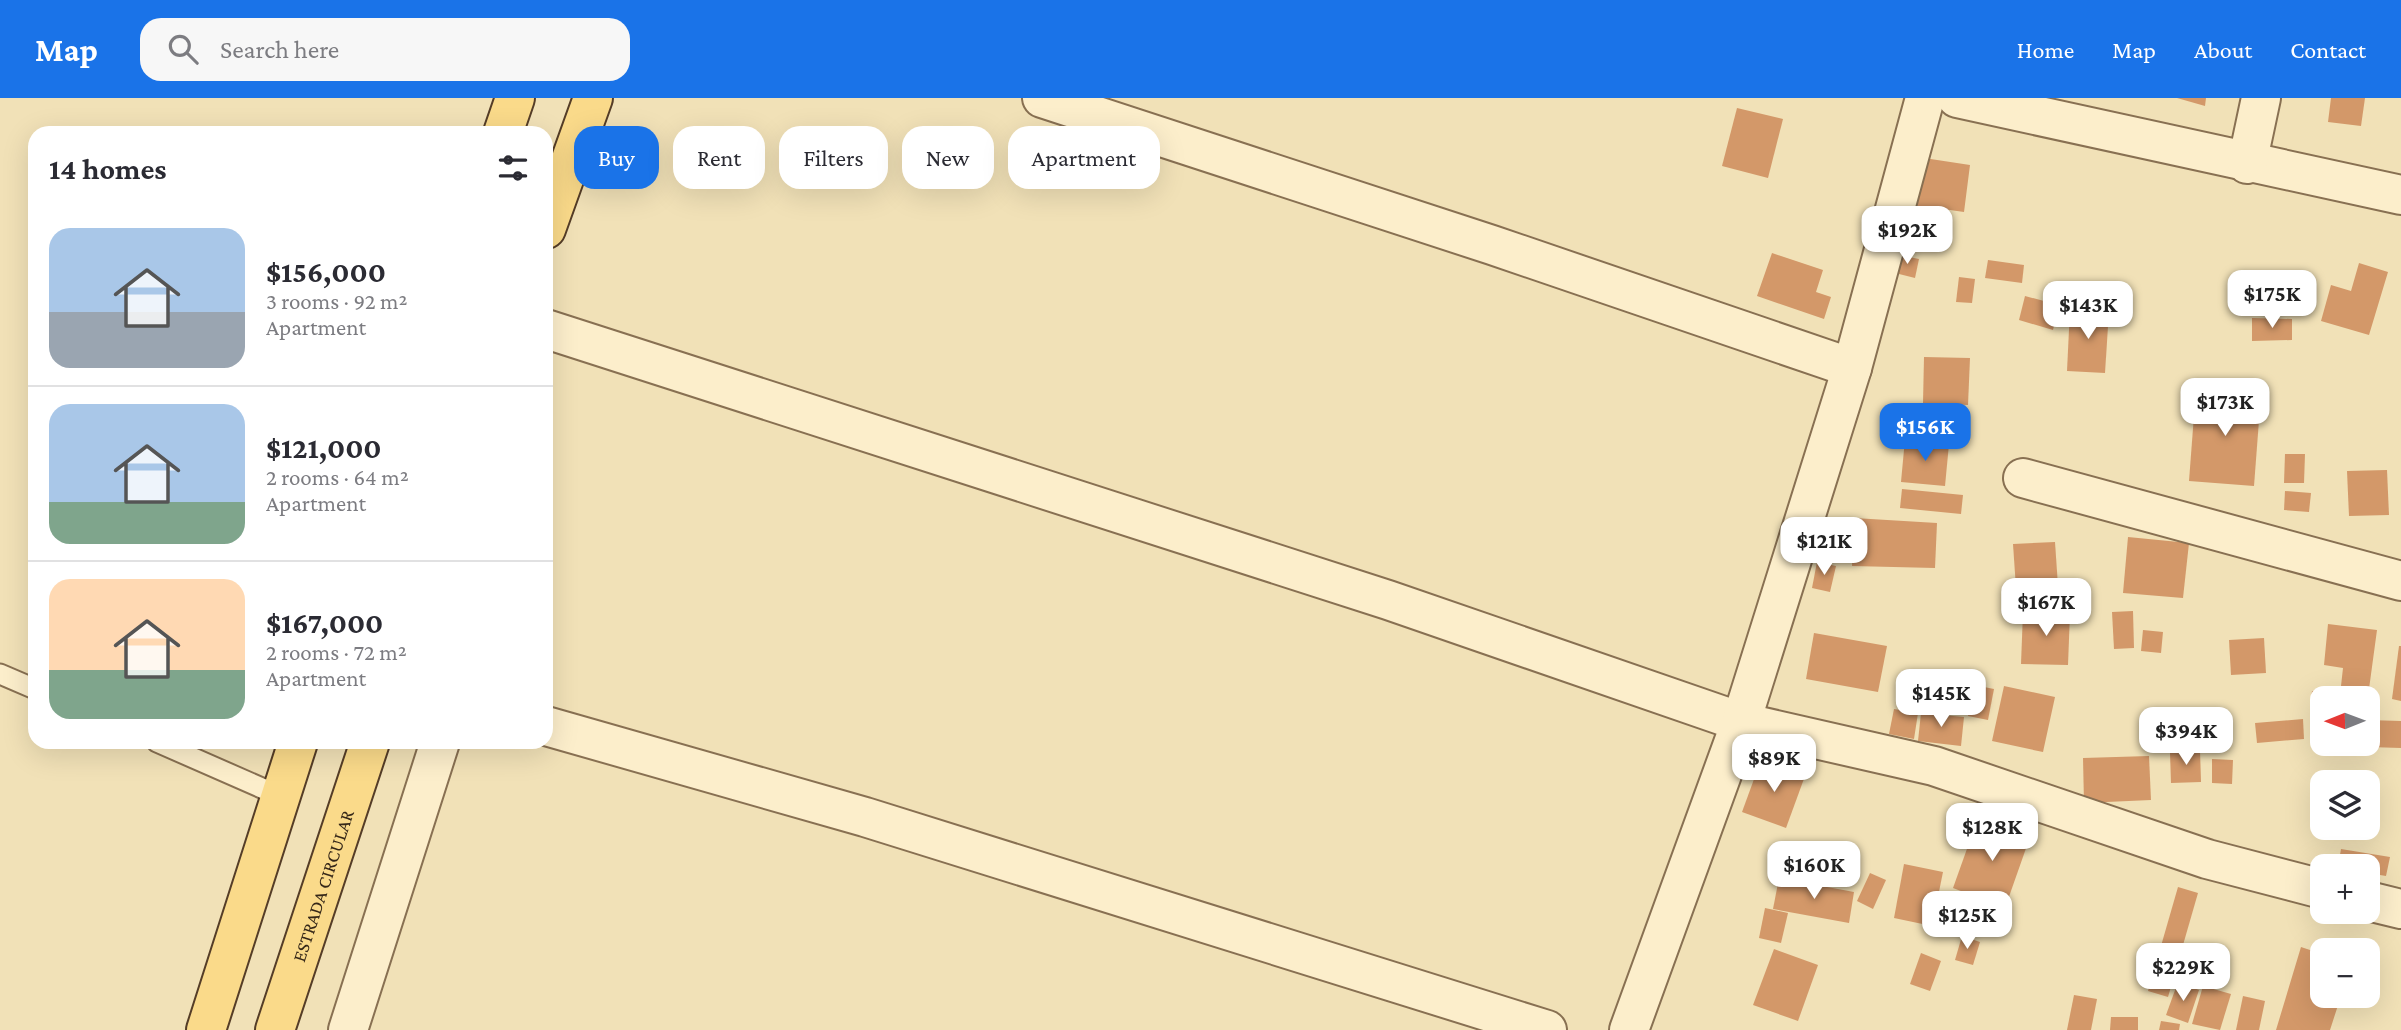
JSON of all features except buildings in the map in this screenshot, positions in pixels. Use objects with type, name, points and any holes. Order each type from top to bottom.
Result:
[{"type":"main road","points":[[505,126],[515,98]]},
{"type":"main road","points":[[553,209],[593,98]]},
{"type":"main road","points":[[206,1030],[296,749]]},
{"type":"main road","name":"ESTRADA CIRCULAR","points":[[275,1030],[368,749]]},
{"type":"street","points":[[1042,98],[1492,245],[1852,368]]},
{"type":"street","points":[[1629,1030],[1741,722],[1852,368],[1925,98]]},
{"type":"street","points":[[1957,98],[2247,164],[2401,195]]},
{"type":"street","points":[[2247,164],[2261,98]]},
{"type":"street","points":[[553,331],[1388,600],[1741,722],[1934,766],[2207,859],[2310,886]]},
{"type":"street","points":[[2023,478],[2401,581]]},
{"type":"street","points":[[553,728],[865,817],[1547,1030]]},
{"type":"street","points":[[348,1030],[438,749]]},
{"type":"street","points":[[2380,904],[2401,909]]},
{"type":"lane","points":[[0,674],[28,686]]},
{"type":"lane","points":[[173,749],[280,796]]}]
